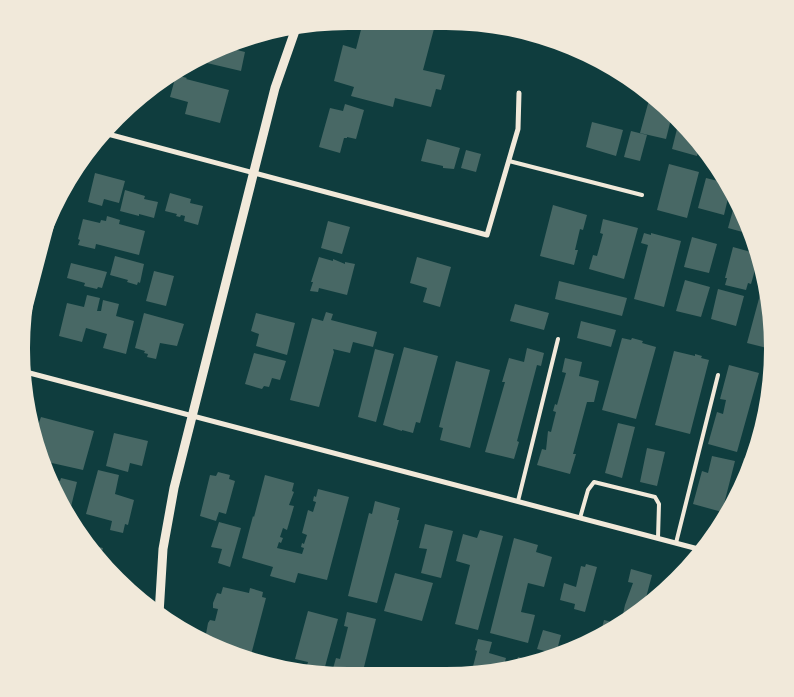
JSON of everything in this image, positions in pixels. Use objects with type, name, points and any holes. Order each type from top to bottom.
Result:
[{"type":"street","points":[[160,604],[163,549],[174,488],[274,88],[293,35]]},
{"type":"street","points":[[112,135],[487,235],[518,129],[519,93]]},
{"type":"street","points":[[31,373],[694,548]]},
{"type":"lane","points":[[509,161],[642,195]]},
{"type":"lane","points":[[518,502],[558,338]]},
{"type":"lane","points":[[676,543],[718,376]]},
{"type":"lane","points":[[580,518],[588,490],[594,482],[655,497],[658,504],[658,538]]},
{"type":"building","points":[[361,30],[434,30],[423,70],[445,75],[441,90],[436,89],[431,107],[395,98],[393,107],[351,96],[354,87],[334,81],[343,45],[356,49]]},
{"type":"building","points":[[238,50],[245,52],[241,71],[208,63]]},
{"type":"building","points":[[183,77],[229,90],[220,123],[185,114],[188,102],[170,97],[174,83]]},
{"type":"building","points":[[648,103],[670,122],[666,139],[640,133]]},
{"type":"building","points":[[345,104],[364,110],[356,139],[344,138],[340,153],[319,147],[330,108],[343,111]]},
{"type":"building","points":[[592,122],[623,130],[616,156],[586,147]]},
{"type":"building","points":[[677,129],[697,154],[697,156],[672,149]]},
{"type":"building","points":[[631,131],[647,135],[640,161],[624,157]]},
{"type":"building","points":[[427,139],[460,148],[454,169],[443,168],[443,166],[421,161]]},
{"type":"building","points":[[466,150],[481,154],[476,172],[461,168]]},
{"type":"building","points":[[669,164],[699,172],[687,218],[657,210]]},
{"type":"building","points":[[95,173],[125,181],[119,203],[104,199],[102,206],[88,202]]},
{"type":"building","points":[[706,178],[715,180],[727,201],[724,215],[698,208]]},
{"type":"building","points":[[125,190],[145,196],[144,199],[158,202],[154,218],[120,211]]},
{"type":"building","points":[[170,193],[191,199],[190,203],[203,206],[198,225],[184,221],[185,216],[176,216],[177,214],[165,211]]},
{"type":"building","points":[[553,205],[587,215],[583,230],[580,229],[574,265],[540,256]]},
{"type":"building","points":[[733,211],[742,232],[728,228]]},
{"type":"building","points":[[107,216],[120,220],[119,224],[145,231],[139,255],[96,244],[95,249],[78,245],[83,219],[100,223],[101,220],[106,221]]},
{"type":"building","points":[[603,219],[638,228],[624,279],[589,269],[593,255],[597,256],[603,234],[600,233]]},
{"type":"building","points":[[328,221],[350,227],[342,254],[321,248]]},
{"type":"building","points":[[644,233],[681,241],[664,307],[634,299],[648,245],[641,243]]},
{"type":"building","points":[[692,237],[717,244],[709,273],[684,267]]},
{"type":"building","points":[[733,247],[749,251],[754,272],[751,284],[748,283],[746,290],[725,285],[727,278],[725,278]]},
{"type":"building","points":[[115,256],[144,264],[140,283],[138,282],[137,285],[127,282],[128,280],[110,275]]},
{"type":"building","points":[[319,257],[333,261],[333,259],[345,264],[345,262],[355,264],[347,295],[319,288],[318,292],[310,291]]},
{"type":"building","points":[[417,257],[451,267],[440,307],[423,302],[427,288],[410,283]]},
{"type":"building","points":[[71,263],[107,272],[102,288],[98,287],[97,289],[84,286],[85,283],[67,278]]},
{"type":"building","points":[[154,271],[174,276],[166,306],[146,301]]},
{"type":"building","points":[[685,280],[710,287],[701,317],[676,311]]},
{"type":"building","points":[[559,281],[627,298],[622,316],[555,299]]},
{"type":"building","points":[[718,289],[744,296],[736,326],[711,319]]},
{"type":"building","points":[[87,295],[100,298],[97,311],[101,311],[103,300],[119,304],[116,316],[134,321],[126,354],[103,348],[107,334],[86,328],[82,342],[59,336],[67,303],[84,307]]},
{"type":"building","points":[[760,297],[764,347],[747,343]]},
{"type":"building","points":[[515,304],[549,313],[544,330],[510,321]]},
{"type":"building","points":[[326,312],[333,314],[331,320],[377,332],[373,347],[353,342],[350,353],[333,349],[334,352],[319,407],[290,400],[312,318],[323,321]]},
{"type":"building","points":[[144,313],[184,324],[177,346],[160,343],[156,359],[147,357],[148,354],[144,353],[145,351],[135,348]]},
{"type":"building","points":[[256,313],[295,323],[287,355],[256,346],[259,334],[251,331]]},
{"type":"building","points":[[581,321],[616,330],[611,347],[577,338]]},
{"type":"building","points":[[622,338],[631,340],[632,338],[656,347],[636,419],[602,410]]},
{"type":"building","points":[[404,347],[438,356],[420,423],[416,422],[413,433],[383,425]]},
{"type":"building","points":[[527,348],[544,353],[541,366],[537,365],[514,459],[485,452],[505,382],[502,382],[509,358],[524,362]]},
{"type":"building","points":[[375,349],[394,354],[376,422],[358,417]]},
{"type":"building","points":[[674,351],[695,356],[695,354],[709,360],[690,434],[655,425]]},
{"type":"building","points":[[254,353],[286,361],[280,380],[272,378],[269,387],[264,386],[262,389],[245,384]]},
{"type":"building","points":[[565,358],[582,362],[579,376],[599,381],[594,402],[587,402],[573,454],[576,454],[570,474],[537,465],[542,449],[546,450],[548,431],[551,432],[556,412],[553,411],[555,404],[557,405],[566,373],[562,372]]},
{"type":"building","points":[[456,361],[490,370],[470,448],[440,440],[443,428],[439,427]]},
{"type":"building","points":[[729,365],[759,373],[737,452],[708,444],[717,412],[723,414],[726,400],[720,399]]},
{"type":"building","points":[[41,417],[94,431],[83,470],[51,463],[39,423]]},
{"type":"building","points":[[618,423],[635,427],[622,478],[605,473]]},
{"type":"building","points":[[114,433],[148,441],[142,466],[130,463],[128,472],[106,466]]},
{"type":"building","points":[[647,448],[665,452],[657,486],[640,482]]},
{"type":"building","points":[[712,456],[735,461],[725,501],[719,511],[693,504],[702,471],[708,473]]},
{"type":"building","points":[[98,470],[119,475],[115,494],[134,500],[128,525],[125,524],[123,533],[110,530],[112,521],[86,514]]},
{"type":"building","points":[[218,472],[230,475],[229,479],[235,481],[226,514],[219,512],[216,521],[200,516],[210,475],[216,476]]},
{"type":"building","points":[[265,475],[294,483],[292,491],[294,492],[289,505],[294,506],[287,530],[283,528],[280,537],[283,538],[277,548],[302,554],[304,548],[301,547],[302,543],[304,544],[307,535],[302,533],[308,510],[313,512],[316,502],[313,501],[314,496],[316,497],[318,489],[349,497],[327,580],[298,573],[295,583],[270,576],[273,567],[242,558]]},
{"type":"building","points":[[61,478],[77,482],[71,505],[59,481]]},
{"type":"building","points":[[375,501],[400,508],[397,520],[399,520],[377,603],[348,596],[369,513],[372,514]]},
{"type":"building","points":[[219,522],[241,528],[230,567],[218,563],[222,549],[211,547]]},
{"type":"building","points":[[425,524],[453,531],[441,578],[421,573],[427,549],[419,548]]},
{"type":"building","points":[[480,530],[503,536],[478,630],[455,624],[470,565],[456,561],[463,534],[477,538]]},
{"type":"building","points":[[514,538],[538,545],[536,552],[552,557],[544,587],[528,583],[521,612],[535,615],[528,643],[490,633]]},
{"type":"building","points":[[586,564],[597,567],[585,612],[574,609],[575,604],[560,600],[564,583],[576,587],[581,566],[585,567]]},
{"type":"building","points":[[631,569],[652,575],[647,595],[623,612],[633,583],[628,582]]},
{"type":"building","points":[[395,573],[433,583],[422,621],[384,611]]},
{"type":"building","points":[[223,587],[249,593],[250,588],[263,592],[262,597],[266,598],[252,652],[206,633],[208,623],[210,620],[215,621],[218,609],[213,608],[213,603],[217,593],[221,594]]},
{"type":"building","points":[[308,611],[338,619],[325,666],[307,664],[308,662],[295,659]]},
{"type":"building","points":[[347,612],[376,619],[364,667],[334,666],[336,658],[340,659],[348,627],[344,626]]},
{"type":"building","points":[[543,630],[561,635],[558,646],[545,651],[537,649]]},
{"type":"building","points":[[478,639],[492,642],[489,653],[506,658],[505,661],[473,665],[477,651],[475,650]]}]
